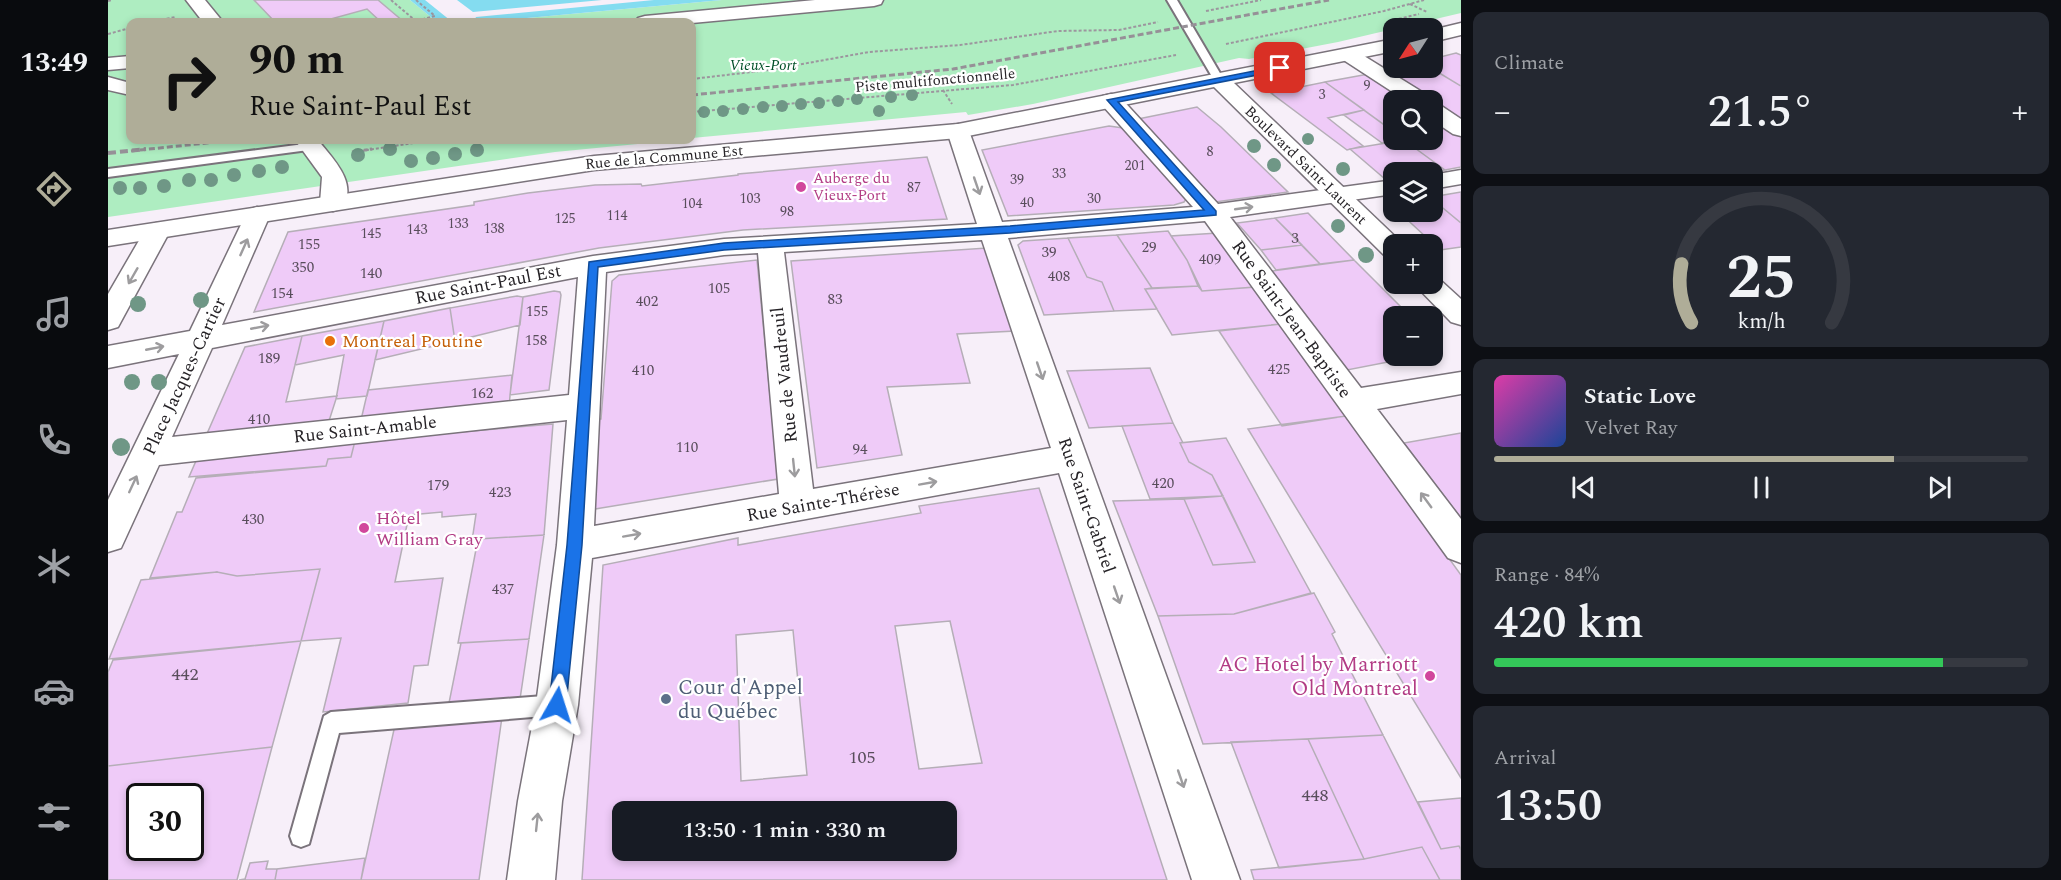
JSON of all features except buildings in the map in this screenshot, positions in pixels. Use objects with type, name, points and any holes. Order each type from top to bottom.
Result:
[{"type":"street","points":[[195,0],[210,18]]},
{"type":"street","points":[[687,18],[874,0]]},
{"type":"street","points":[[1443,33],[1461,29]]},
{"type":"street","name":"Rue de la Commune Est","points":[[108,238],[594,163],[958,131],[1383,47]]},
{"type":"street","points":[[1349,55],[1403,90]]},
{"type":"street","points":[[108,64],[126,62]]},
{"type":"street","name":"Boulevard Saint-Laurent","points":[[1219,80],[1383,240]]},
{"type":"street","points":[[108,83],[126,88]]},
{"type":"street","name":"Rue Saint-Jean-Baptiste","points":[[1112,100],[1212,213],[1461,548]]},
{"type":"street","points":[[1443,117],[1461,129]]},
{"type":"street","name":"Rue Saint-Gabriel","points":[[958,131],[1216,880]]},
{"type":"street","points":[[310,144],[334,177],[333,203]]},
{"type":"street","points":[[1443,180],[1461,177]]},
{"type":"street","name":"Rue Saint-Paul Est","points":[[108,357],[593,265],[724,247],[992,231],[1212,213],[1383,189]]},
{"type":"street","name":"Place Jacques-Cartier","points":[[108,537],[257,215]]},
{"type":"street","points":[[108,320],[157,231]]},
{"type":"street","name":"Rue de Vaudreuil","points":[[770,243],[798,506]]},
{"type":"street","points":[[531,880],[540,801],[557,705],[575,545],[582,406],[593,265]]},
{"type":"street","points":[[1439,294],[1461,315]]},
{"type":"street","points":[[1352,401],[1461,383]]},
{"type":"street","name":"Rue Saint-Amable","points":[[147,453],[582,406]]},
{"type":"street","name":"Rue Sainte-Thérèse","points":[[575,545],[1071,458]]},
{"type":"lane","points":[[1172,0],[1219,80]]},
{"type":"lane","points":[[108,173],[302,144]]},
{"type":"lane","points":[[300,836],[331,723],[557,705]]},
{"type":"path","points":[[391,0],[412,18]]},
{"type":"path","points":[[416,0],[435,16],[429,18]]},
{"type":"path","points":[[1205,11],[1262,0]]},
{"type":"path","points":[[1227,44],[1378,13],[1424,0]]},
{"type":"path","points":[[1410,4],[1427,13]]},
{"type":"path","points":[[1378,13],[1384,16]]},
{"type":"path","points":[[696,79],[769,70],[870,52],[960,45],[1058,31],[1119,30],[1162,21]]},
{"type":"path","points":[[1336,21],[1342,25]]},
{"type":"path","points":[[108,34],[126,29]]},
{"type":"path","name":"Piste multifonctionnelle","points":[[696,112],[1013,85],[1178,54]]},
{"type":"green space","points":[[108,0],[410,0],[432,18],[126,18],[126,144],[638,144],[555,152],[108,217]]},
{"type":"green space","name":"Vieux-Port","points":[[722,0],[1461,0],[1461,13],[1440,18],[1383,18],[1383,31],[1249,59],[1239,58],[1033,104],[968,115],[966,112],[696,138],[696,18],[528,18]]},
{"type":"water","points":[[410,0],[722,0],[528,18],[432,18]]},
{"type":"pier","points":[[425,0],[457,0],[473,12],[602,0],[654,0],[476,18],[447,18]]},
{"type":"railway","points":[[696,95],[953,69],[1329,0]]},
{"type":"railway","points":[[131,151],[197,144]]},
{"type":"railway","points":[[108,153],[146,149]]},
{"type":"place","name":"Auberge du Vieux-Port","points":[[801,187]]},
{"type":"place","name":"Montreal Poutine","points":[[330,341]]},
{"type":"place","name":"Hôtel William Gray","points":[[364,528]]},
{"type":"place","name":"AC Hotel by Marriott Old Montreal","points":[[1430,676]]},
{"type":"place","name":"Cour d'Appel du Québec","points":[[666,699]]},
{"type":"route","points":[[557,705],[575,545],[582,406],[593,265],[770,243],[1010,230],[1212,213],[1112,100],[1280,68]]}]
